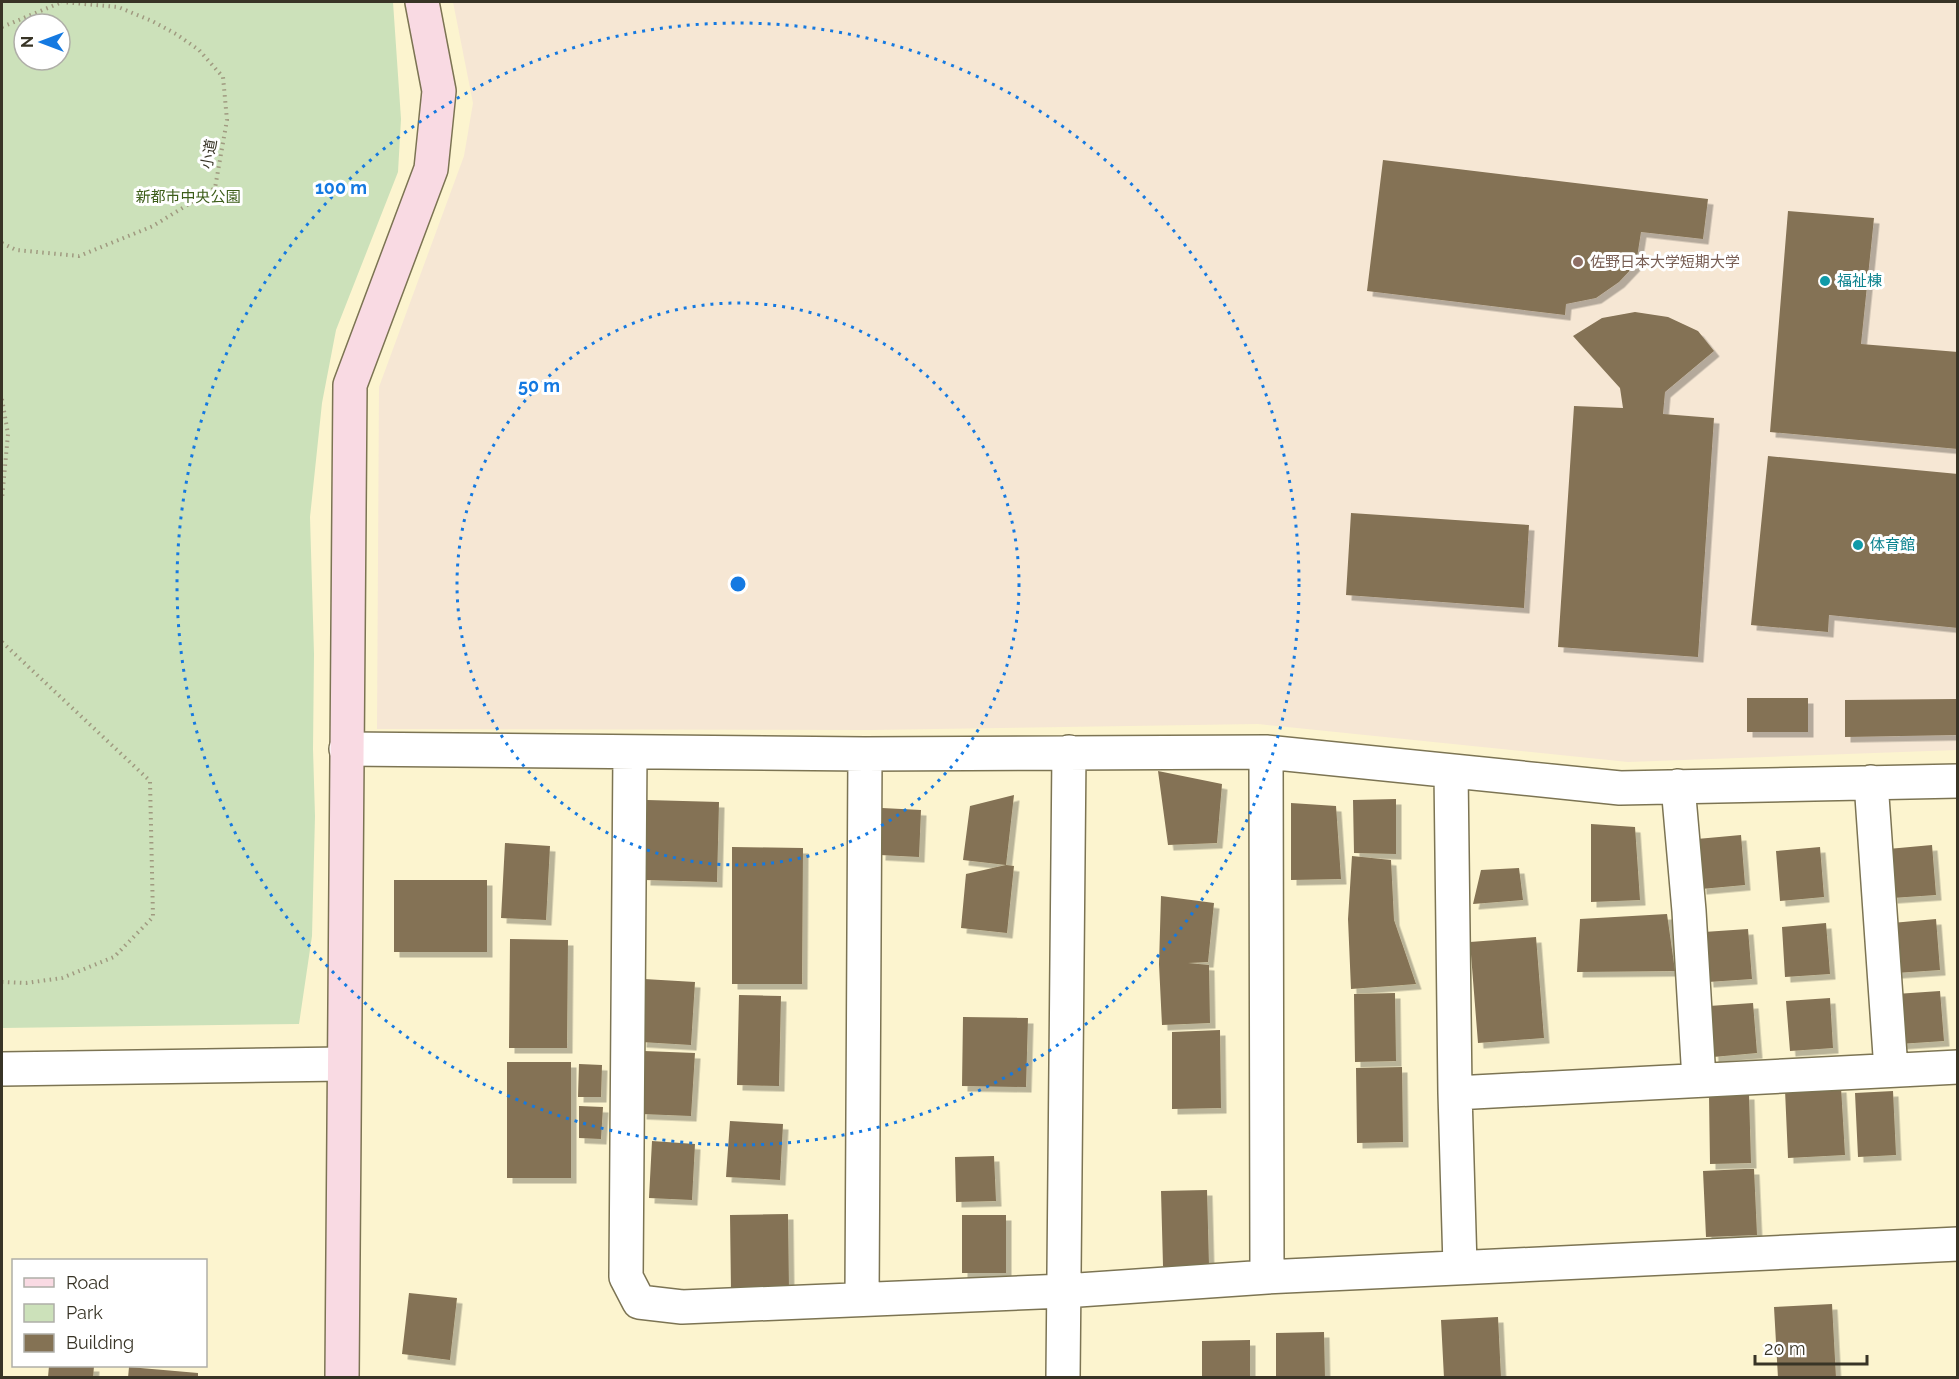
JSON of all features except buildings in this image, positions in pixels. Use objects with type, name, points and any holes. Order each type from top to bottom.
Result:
[{"type":"street","points":[[342,1377],[350,385],[431,169],[439,91],[422,2]]},
{"type":"street","points":[[346,749],[865,754],[1266,752],[1620,788],[1958,781]]},
{"type":"street","points":[[630,752],[626,1276],[639,1302],[682,1307],[1064,1291],[1267,1276],[1958,1244]]},
{"type":"street","points":[[1063,1377],[1069,752]]},
{"type":"street","points":[[1266,752],[1267,1276]]},
{"type":"street","points":[[862,1299],[865,754]]},
{"type":"street","points":[[1451,771],[1455,1093],[1460,1266]]},
{"type":"street","points":[[1871,782],[1891,1070]]},
{"type":"street","points":[[1678,786],[1689,910],[1699,1080]]},
{"type":"street","points":[[2,1069],[343,1064]]},
{"type":"street","points":[[1455,1093],[1958,1067]]},
{"type":"path","name":"小道","points":[[2,27],[62,2],[118,6],[176,34],[199,50],[223,77],[227,120],[215,188],[153,226],[79,256],[16,249],[2,243]]},
{"type":"path","points":[[2,399],[8,434],[2,499]]},
{"type":"path","points":[[2,642],[150,782],[153,917],[114,957],[62,978],[26,983],[2,982]]},
{"type":"shaded area","name":"佐野日本大学短期大学","points":[[453,2],[1957,2],[1957,750],[1628,762],[1258,724],[870,730],[377,729],[379,387],[464,156],[473,103]]},
{"type":"green space","name":"新都市中央公園","points":[[2,2],[393,2],[401,119],[398,172],[336,330],[322,403],[310,517],[315,816],[312,936],[299,1024],[2,1028]]},
{"type":"place","name":"佐野日本大学短期大学","points":[[1578,262]]},
{"type":"place","name":"福祉棟","points":[[1825,281]]},
{"type":"place","name":"体育館","points":[[1858,545]]}]
